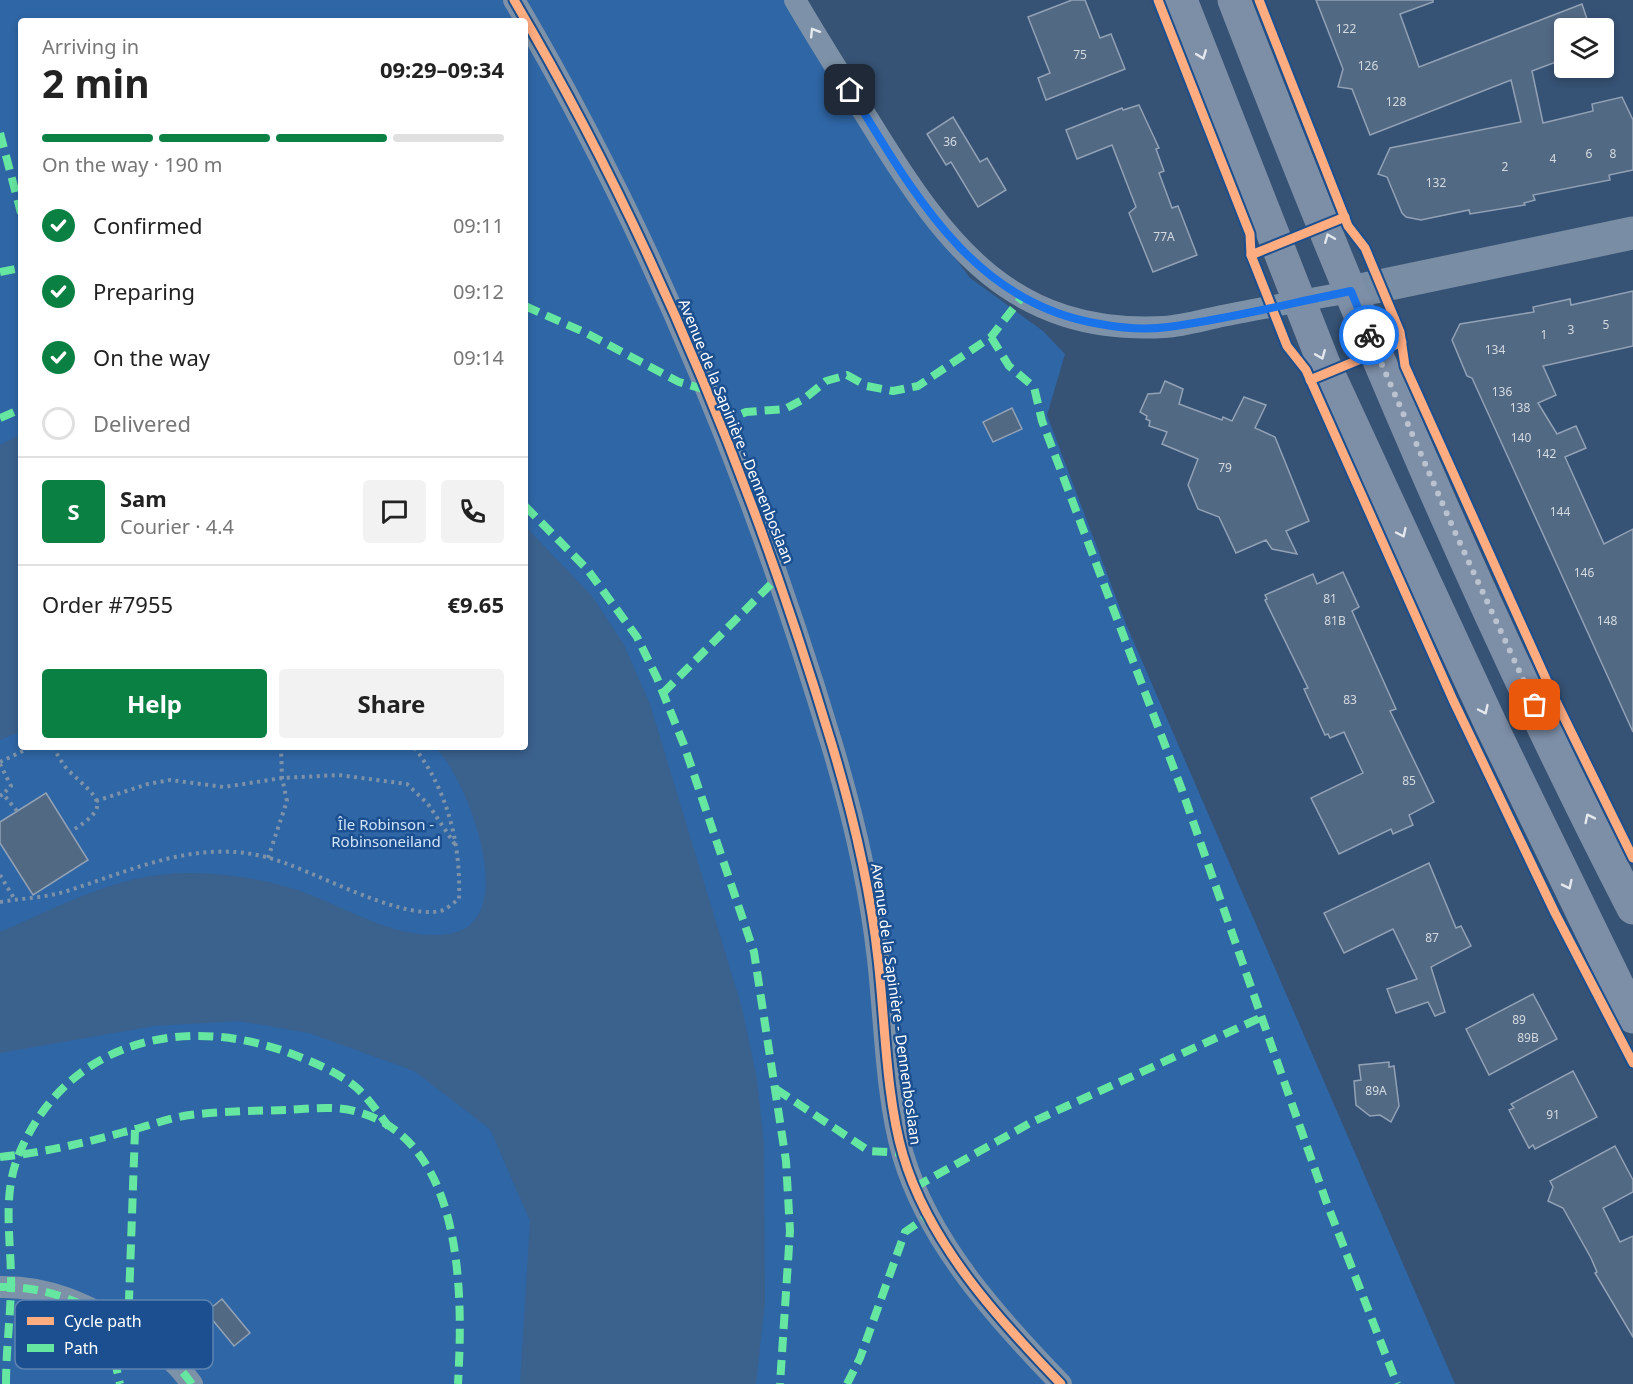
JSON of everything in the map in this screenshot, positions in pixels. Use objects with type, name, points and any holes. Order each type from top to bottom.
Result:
[{"type":"main road","points":[[1181,0],[1324,364],[1492,728],[1633,1017]]},
{"type":"main road","points":[[1234,0],[1351,291],[1454,530],[1633,908]]},
{"type":"street","name":"Avenue de la Sapinière - Dennenboslaan","points":[[514,0],[524,18]]},
{"type":"street","points":[[795,0],[897,166],[935,220],[979,268],[1009,290],[1051,313],[1119,327],[1167,327],[1633,233]]},
{"type":"street","name":"Avenue de la Sapinière - Dennenboslaan","points":[[528,25],[601,156],[655,268],[725,434],[797,629],[845,789],[865,876],[878,956],[893,1102],[902,1153],[915,1187],[950,1251],[988,1302],[1061,1384]]},
{"type":"street","points":[[0,1287],[50,1292],[74,1300]]},
{"type":"street","points":[[181,1369],[192,1384]]},
{"type":"path","points":[[17,811],[2,795],[11,786],[0,763],[25,750]]},
{"type":"path","points":[[55,750],[66,768],[91,789],[96,801],[96,810],[92,819],[70,832]]},
{"type":"path","points":[[268,858],[288,801],[282,778],[281,750]]},
{"type":"path","points":[[0,902],[39,898],[68,891],[168,858],[197,852],[231,850],[268,858],[411,910],[441,911],[459,899],[459,850],[433,776],[416,750]]},
{"type":"path","points":[[96,801],[163,781],[224,786],[282,778],[339,775],[407,784],[428,804],[459,850]]},
{"type":"path","points":[[0,875],[15,900]]},
{"type":"green space","name":"Île Robinson - Robinsoneiland","points":[[0,0],[789,0],[891,171],[970,278],[1043,331],[1065,354],[1047,415],[1126,624],[1455,1384],[0,1384]]},
{"type":"shaded area","points":[[18,436],[18,732],[0,740],[0,445]]},
{"type":"shaded area","points":[[528,529],[592,596],[624,645],[650,704],[742,1008],[757,1079],[764,1145],[765,1301],[756,1384],[520,1384],[530,1221],[490,1129],[414,1071],[309,1033],[239,1021],[154,1026],[0,1053],[0,932],[100,889],[135,879],[175,873],[196,873],[258,880],[297,890],[373,922],[413,933],[433,935],[453,933],[473,922],[483,902],[486,876],[482,846],[473,816],[448,763],[437,750],[528,750]]},
{"type":"building","points":[[1072,0],[1085,0],[1100,38],[1111,34],[1125,69],[1046,100],[1038,78],[1050,73],[1028,17]]},
{"type":"building","points":[[1316,0],[1433,0],[1433,2],[1400,14],[1419,67],[1582,4],[1587,18],[1554,18],[1554,63],[1532,71],[1543,123],[1593,111],[1592,104],[1622,97],[1633,120],[1633,170],[1609,175],[1610,180],[1533,195],[1535,200],[1524,203],[1525,205],[1470,214],[1469,210],[1421,220],[1406,217],[1402,213],[1387,177],[1378,174],[1390,148],[1521,122],[1511,80],[1370,135],[1352,89],[1338,87],[1343,69]]},
{"type":"building","points":[[1139,105],[1159,148],[1156,149],[1164,171],[1159,173],[1172,208],[1178,206],[1197,255],[1153,272],[1129,213],[1136,207],[1112,145],[1077,159],[1066,130],[1122,108],[1123,110]]},
{"type":"building","points":[[953,117],[980,162],[987,158],[1006,190],[978,207],[951,162],[946,165],[927,134]]},
{"type":"building","points":[[1633,291],[1633,346],[1543,366],[1556,395],[1538,403],[1557,434],[1576,426],[1586,448],[1565,457],[1604,544],[1633,529],[1633,732],[1472,378],[1467,376],[1452,340],[1460,324],[1534,312],[1533,307],[1570,299],[1571,305]]},
{"type":"building","points":[[1165,381],[1183,389],[1179,404],[1222,420],[1223,417],[1232,421],[1244,397],[1266,405],[1255,428],[1275,437],[1309,521],[1286,531],[1297,554],[1272,549],[1266,540],[1236,553],[1219,517],[1198,509],[1188,485],[1198,459],[1162,444],[1167,432],[1149,426],[1150,421],[1146,419],[1147,416],[1140,412],[1148,394],[1160,393]]},
{"type":"building","points":[[1012,408],[1022,429],[993,442],[983,422]]},
{"type":"building","points":[[1343,572],[1359,607],[1352,611],[1396,709],[1390,711],[1434,802],[1409,815],[1413,825],[1393,834],[1391,829],[1339,854],[1311,798],[1363,773],[1344,732],[1330,738],[1328,734],[1325,735],[1304,689],[1308,688],[1265,600],[1267,599],[1265,595],[1313,574],[1317,584]]},
{"type":"building","points":[[46,793],[88,860],[33,895],[0,843],[0,822]]},
{"type":"building","points":[[1429,863],[1456,928],[1461,926],[1471,946],[1431,967],[1445,1012],[1435,1016],[1428,1002],[1396,1013],[1387,989],[1417,979],[1393,929],[1344,953],[1324,913]]},
{"type":"building","points":[[1533,994],[1557,1039],[1489,1075],[1466,1029]]},
{"type":"building","points":[[1389,1062],[1389,1067],[1394,1066],[1399,1106],[1391,1122],[1380,1115],[1370,1116],[1356,1105],[1354,1081],[1361,1080],[1359,1065]]},
{"type":"building","points":[[1573,1071],[1597,1117],[1535,1149],[1533,1145],[1529,1148],[1509,1110],[1514,1108],[1511,1104]]},
{"type":"building","points":[[1615,1146],[1633,1180],[1633,1192],[1603,1208],[1620,1242],[1633,1236],[1633,1337],[1595,1273],[1597,1272],[1591,1258],[1563,1208],[1548,1201],[1553,1187],[1550,1181]]},
{"type":"building","points":[[222,1299],[250,1333],[234,1346],[213,1320],[213,1306]]},
{"type":"marked path","points":[[0,133],[18,202]]},
{"type":"marked path","points":[[0,272],[18,269]]},
{"type":"marked path","points":[[721,423],[746,412],[785,409],[804,399],[826,381],[847,375],[867,386],[893,391],[918,386],[991,337],[1022,297]]},
{"type":"marked path","points":[[528,307],[586,333],[679,382],[706,390]]},
{"type":"marked path","points":[[991,337],[1009,366],[1034,387],[1042,421],[1182,790],[1326,1201],[1397,1384]]},
{"type":"marked path","points":[[0,418],[18,410]]},
{"type":"marked path","points":[[528,509],[587,569],[637,637],[657,678],[684,745],[754,952],[786,1161],[790,1231],[780,1384]]},
{"type":"marked path","points":[[663,693],[779,576]]},
{"type":"marked path","points":[[915,1187],[1032,1122],[1262,1017]]},
{"type":"marked path","points":[[6,1384],[11,1289],[9,1203],[14,1170],[19,1154],[39,1116],[65,1086],[95,1063],[129,1047],[165,1038],[204,1036],[244,1040],[284,1051],[341,1076],[361,1092],[389,1127]]},
{"type":"marked path","points":[[776,1089],[869,1151],[902,1153]]},
{"type":"marked path","points":[[0,1157],[63,1147],[174,1118],[214,1113],[341,1109],[358,1112],[393,1129],[419,1155],[438,1188],[450,1226],[457,1267],[460,1309],[458,1384]]},
{"type":"marked path","points":[[129,1300],[135,1130]]},
{"type":"marked path","points":[[847,1384],[860,1358],[905,1232],[928,1216]]},
{"type":"marked path","points":[[0,1287],[18,1287],[71,1300]]},
{"type":"marked path","points":[[117,1369],[120,1384]]},
{"type":"marked path","points":[[180,1369],[192,1384]]},
{"type":"cycle path","points":[[514,0],[524,18]]},
{"type":"cycle path","points":[[1158,0],[1250,234],[1251,255],[1287,346],[1306,370],[1453,700],[1555,913],[1633,1063]]},
{"type":"cycle path","points":[[1259,0],[1348,226],[1365,248],[1400,332],[1405,366],[1555,699],[1633,858]]},
{"type":"cycle path","points":[[528,25],[611,179],[696,363],[769,552],[802,648],[840,771],[860,851],[875,932],[893,1109],[903,1155],[915,1187],[930,1219],[968,1278],[1013,1333],[1061,1384]]},
{"type":"cycle path","points":[[1251,255],[1345,217]]},
{"type":"cycle path","points":[[1310,380],[1402,342]]},
{"type":"way so far","points":[[1369,335],[1454,530],[1535,705]]},
{"type":"route","points":[[850,90],[897,166],[935,220],[959,247],[979,268],[1009,290],[1051,313],[1083,322],[1119,327],[1167,327],[1351,291],[1369,335]]}]
